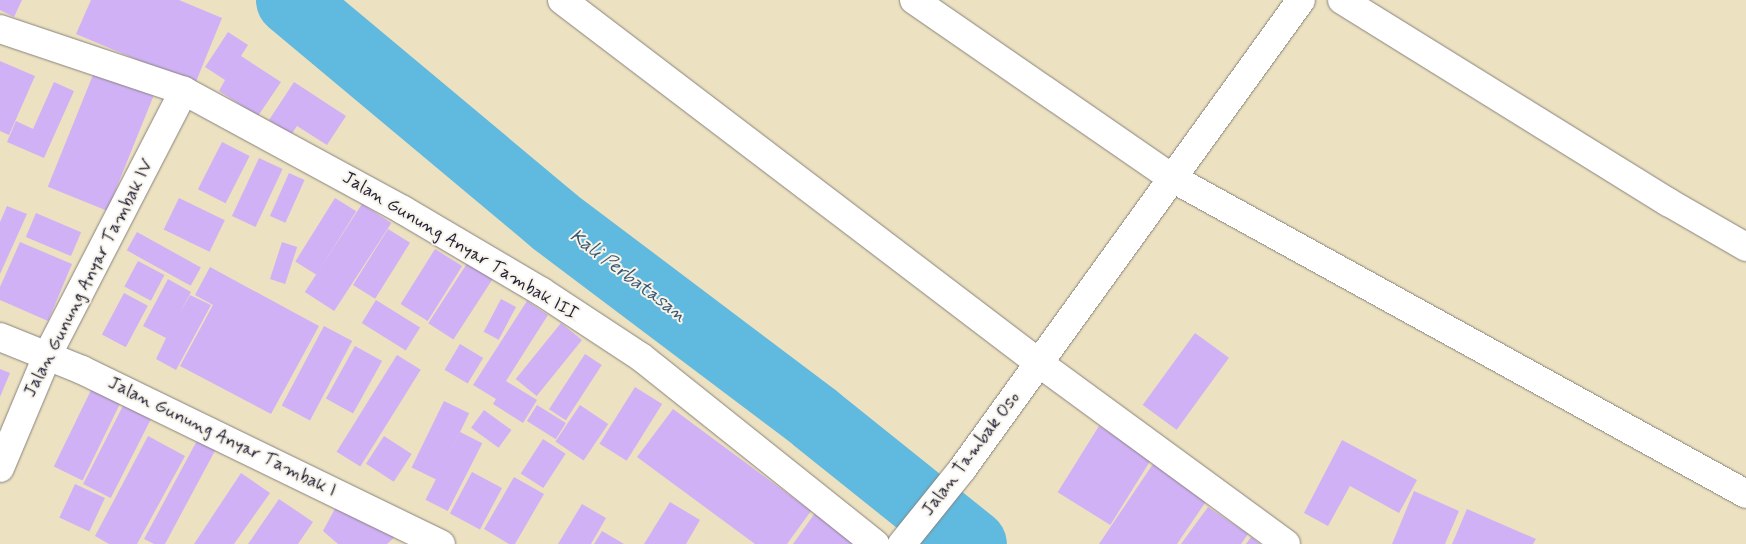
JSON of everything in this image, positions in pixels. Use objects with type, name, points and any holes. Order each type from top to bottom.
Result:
[{"type":"street","points":[[562,0],[1039,363],[1286,544]]},
{"type":"street","points":[[914,0],[1172,178],[1746,494]]},
{"type":"street","name":"Jalan Tambak Oso","points":[[903,543],[964,468],[1301,0]]},
{"type":"street","points":[[1342,0],[1668,202],[1746,247]]},
{"type":"street","name":"Jalan Gunung Anyar Tambak III","points":[[0,29],[184,91],[403,210],[542,292],[624,346],[874,544]]},
{"type":"street","name":"Jalan Gunung Anyar Tambak IV","points":[[0,468],[65,362],[184,91]]},
{"type":"street","name":"Jalan Gunung Anyar Tambak I","points":[[0,337],[65,362],[441,544]]},
{"type":"building","points":[[0,0],[22,0],[14,17],[0,10]]},
{"type":"building","points":[[91,0],[179,0],[222,18],[195,84],[76,34]]},
{"type":"building","points":[[228,32],[248,45],[241,56],[281,82],[258,116],[219,91],[225,80],[205,67]]},
{"type":"building","points":[[0,61],[35,76],[9,135],[0,131]]},
{"type":"building","points":[[95,70],[154,94],[107,211],[48,187]]},
{"type":"building","points":[[54,82],[74,91],[44,158],[7,142],[16,121],[33,129]]},
{"type":"building","points":[[294,82],[346,116],[327,145],[297,126],[291,135],[269,120]]},
{"type":"building","points":[[222,142],[250,156],[226,203],[198,189]]},
{"type":"building","points":[[259,158],[283,169],[256,227],[232,216]]},
{"type":"building","points":[[289,173],[305,180],[285,223],[270,216]]},
{"type":"building","points":[[179,198],[225,220],[209,252],[164,229]]},
{"type":"building","points":[[335,198],[356,211],[316,275],[295,262]]},
{"type":"building","points":[[362,204],[391,223],[334,311],[305,292]]},
{"type":"building","points":[[7,206],[27,214],[0,274],[0,222]]},
{"type":"building","points":[[36,213],[81,232],[71,256],[26,237]]},
{"type":"building","points":[[388,229],[410,243],[375,299],[353,285]]},
{"type":"building","points":[[137,232],[201,267],[191,286],[127,250]]},
{"type":"building","points":[[20,242],[72,264],[48,321],[0,300],[0,287]]},
{"type":"building","points":[[282,242],[297,247],[285,284],[270,279]]},
{"type":"building","points":[[435,249],[462,266],[428,321],[401,304]]},
{"type":"building","points":[[138,261],[164,275],[151,301],[124,287]]},
{"type":"building","points":[[468,262],[493,278],[453,340],[428,323]]},
{"type":"building","points":[[210,267],[319,326],[271,414],[180,366],[213,305],[195,295]]},
{"type":"building","points":[[168,279],[191,292],[179,314],[190,295],[211,305],[176,370],[156,359],[166,338],[143,326]]},
{"type":"building","points":[[124,293],[148,306],[126,347],[102,334]]},
{"type":"building","points":[[501,299],[516,307],[499,340],[484,332]]},
{"type":"building","points":[[376,300],[420,328],[406,350],[362,323]]},
{"type":"building","points":[[527,301],[548,315],[506,381],[537,400],[523,423],[493,404],[496,399],[473,385]]},
{"type":"building","points":[[561,323],[582,340],[537,396],[516,379]]},
{"type":"building","points":[[324,326],[352,341],[310,420],[282,405]]},
{"type":"building","points":[[1195,333],[1229,358],[1177,430],[1143,405]]},
{"type":"building","points":[[460,344],[483,358],[468,384],[445,370]]},
{"type":"building","points":[[355,346],[382,361],[353,414],[326,398]]},
{"type":"building","points":[[585,354],[602,365],[566,420],[549,409]]},
{"type":"building","points":[[397,355],[421,370],[360,467],[337,452]]},
{"type":"building","points":[[0,369],[10,373],[0,397]]},
{"type":"building","points":[[95,382],[124,396],[83,481],[54,466]]},
{"type":"building","points":[[635,387],[662,404],[627,461],[599,444]]},
{"type":"building","points":[[129,394],[157,408],[111,498],[83,484]]},
{"type":"building","points":[[444,401],[469,413],[437,480],[412,468]]},
{"type":"building","points":[[537,405],[566,423],[556,439],[527,421]]},
{"type":"building","points":[[580,405],[608,424],[584,460],[555,441]]},
{"type":"building","points":[[673,409],[811,511],[787,544],[755,544],[637,457]]},
{"type":"building","points":[[484,410],[512,430],[499,448],[471,428]]},
{"type":"building","points":[[1099,426],[1152,459],[1110,525],[1058,492]]},
{"type":"building","points":[[460,432],[482,443],[448,511],[425,500]]},
{"type":"building","points":[[148,436],[185,456],[137,544],[109,544],[95,536]]},
{"type":"building","points":[[384,436],[412,454],[394,482],[366,464]]},
{"type":"building","points":[[199,437],[217,447],[165,544],[154,544],[144,539]]},
{"type":"building","points":[[543,439],[566,454],[543,488],[521,473]]},
{"type":"building","points":[[1342,440],[1417,480],[1399,513],[1350,486],[1328,526],[1304,513]]},
{"type":"building","points":[[1155,461],[1209,497],[1177,544],[1099,544]]},
{"type":"building","points":[[472,472],[502,488],[480,529],[450,513]]},
{"type":"building","points":[[241,473],[270,493],[234,544],[194,544]]},
{"type":"building","points":[[514,477],[544,494],[515,544],[509,544],[484,529]]},
{"type":"building","points":[[75,484],[105,498],[89,531],[59,518]]},
{"type":"building","points":[[1414,491],[1459,511],[1445,544],[1392,544]]},
{"type":"building","points":[[279,499],[313,522],[298,544],[248,544]]},
{"type":"building","points":[[670,502],[700,520],[686,544],[644,544]]},
{"type":"building","points":[[338,503],[397,535],[387,544],[338,544],[323,531]]},
{"type":"building","points":[[582,504],[606,518],[591,544],[558,544]]},
{"type":"building","points":[[1208,507],[1248,534],[1241,544],[1181,544]]},
{"type":"building","points":[[1467,509],[1536,539],[1533,544],[1452,544]]},
{"type":"building","points":[[815,513],[861,544],[793,544]]},
{"type":"building","points":[[602,531],[624,544],[594,544]]},
{"type":"building","points":[[1251,537],[1260,544],[1246,544]]},
{"type":"waterway","name":"Kali Perbatasan","points":[[290,0],[554,221],[815,418],[972,544]]}]
